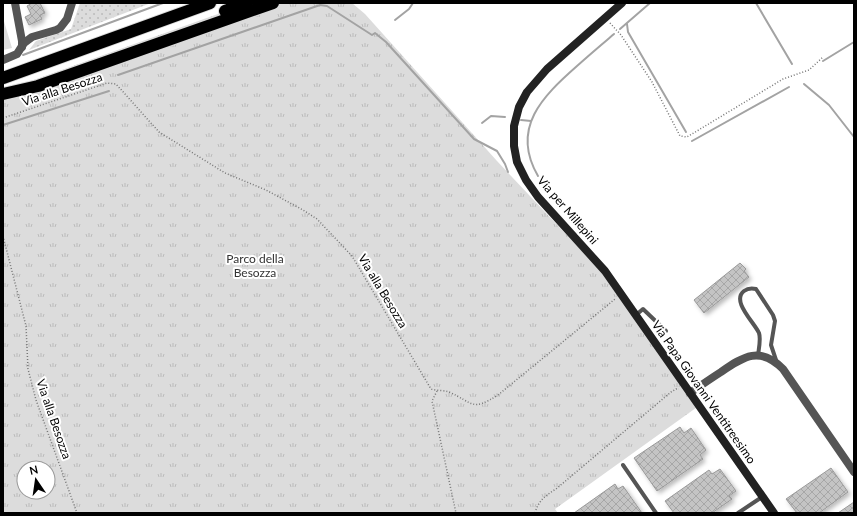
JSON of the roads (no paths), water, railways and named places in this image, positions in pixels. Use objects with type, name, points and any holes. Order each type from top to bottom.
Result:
[{"type":"highway","points":[[3,72],[192,3]]},
{"type":"highway","points":[[3,78],[210,3]]},
{"type":"highway","points":[[3,90],[247,3]]},
{"type":"highway","points":[[3,94],[38,86],[273,3]]},
{"type":"street","points":[[15,3],[22,47]]},
{"type":"street","points":[[3,60],[15,55],[26,41],[32,37],[60,28],[67,19],[72,3]]},
{"type":"street","name":"Via per Millepini","points":[[622,3],[546,69],[529,89],[517,114],[514,130],[514,142],[519,166],[528,184],[605,272],[623,297]]},
{"type":"street","name":"Via Papa Giovanni Ventitreesimo","points":[[623,297],[774,513]]},
{"type":"street","points":[[690,393],[737,361],[748,356],[758,355],[772,359],[783,369],[854,472]]},
{"type":"lane","points":[[758,355],[760,335],[739,303],[739,297],[744,291],[751,288],[756,289],[773,315],[775,321],[771,345],[777,364]]},
{"type":"lane","points":[[636,315],[643,309],[666,331]]},
{"type":"lane","points":[[623,466],[656,513]]},
{"type":"lane","points":[[738,513],[762,497]]},
{"type":"waterway","points":[[23,55],[163,3]]},
{"type":"waterway","points":[[395,20],[409,9],[413,3]]},
{"type":"waterway","points":[[620,29],[650,3]]},
{"type":"waterway","points":[[756,3],[792,64]]},
{"type":"waterway","points":[[118,75],[320,5],[327,6],[372,35],[375,33],[386,42],[474,139],[497,151],[508,172]]},
{"type":"waterway","points":[[627,24],[628,32],[686,132]]},
{"type":"waterway","points":[[538,176],[530,159],[528,143],[529,128],[534,114],[542,101],[564,77],[614,34]]},
{"type":"waterway","points":[[823,61],[854,42]]},
{"type":"waterway","points":[[804,84],[829,105],[854,137]]},
{"type":"waterway","points":[[692,141],[789,87]]},
{"type":"waterway","points":[[3,125],[109,91]]},
{"type":"waterway","points":[[482,123],[491,116],[505,117]]},
{"type":"waterway","points":[[521,120],[531,121]]},
{"type":"park label","name":"Parco della Besozza","points":[[255,265]]}]
